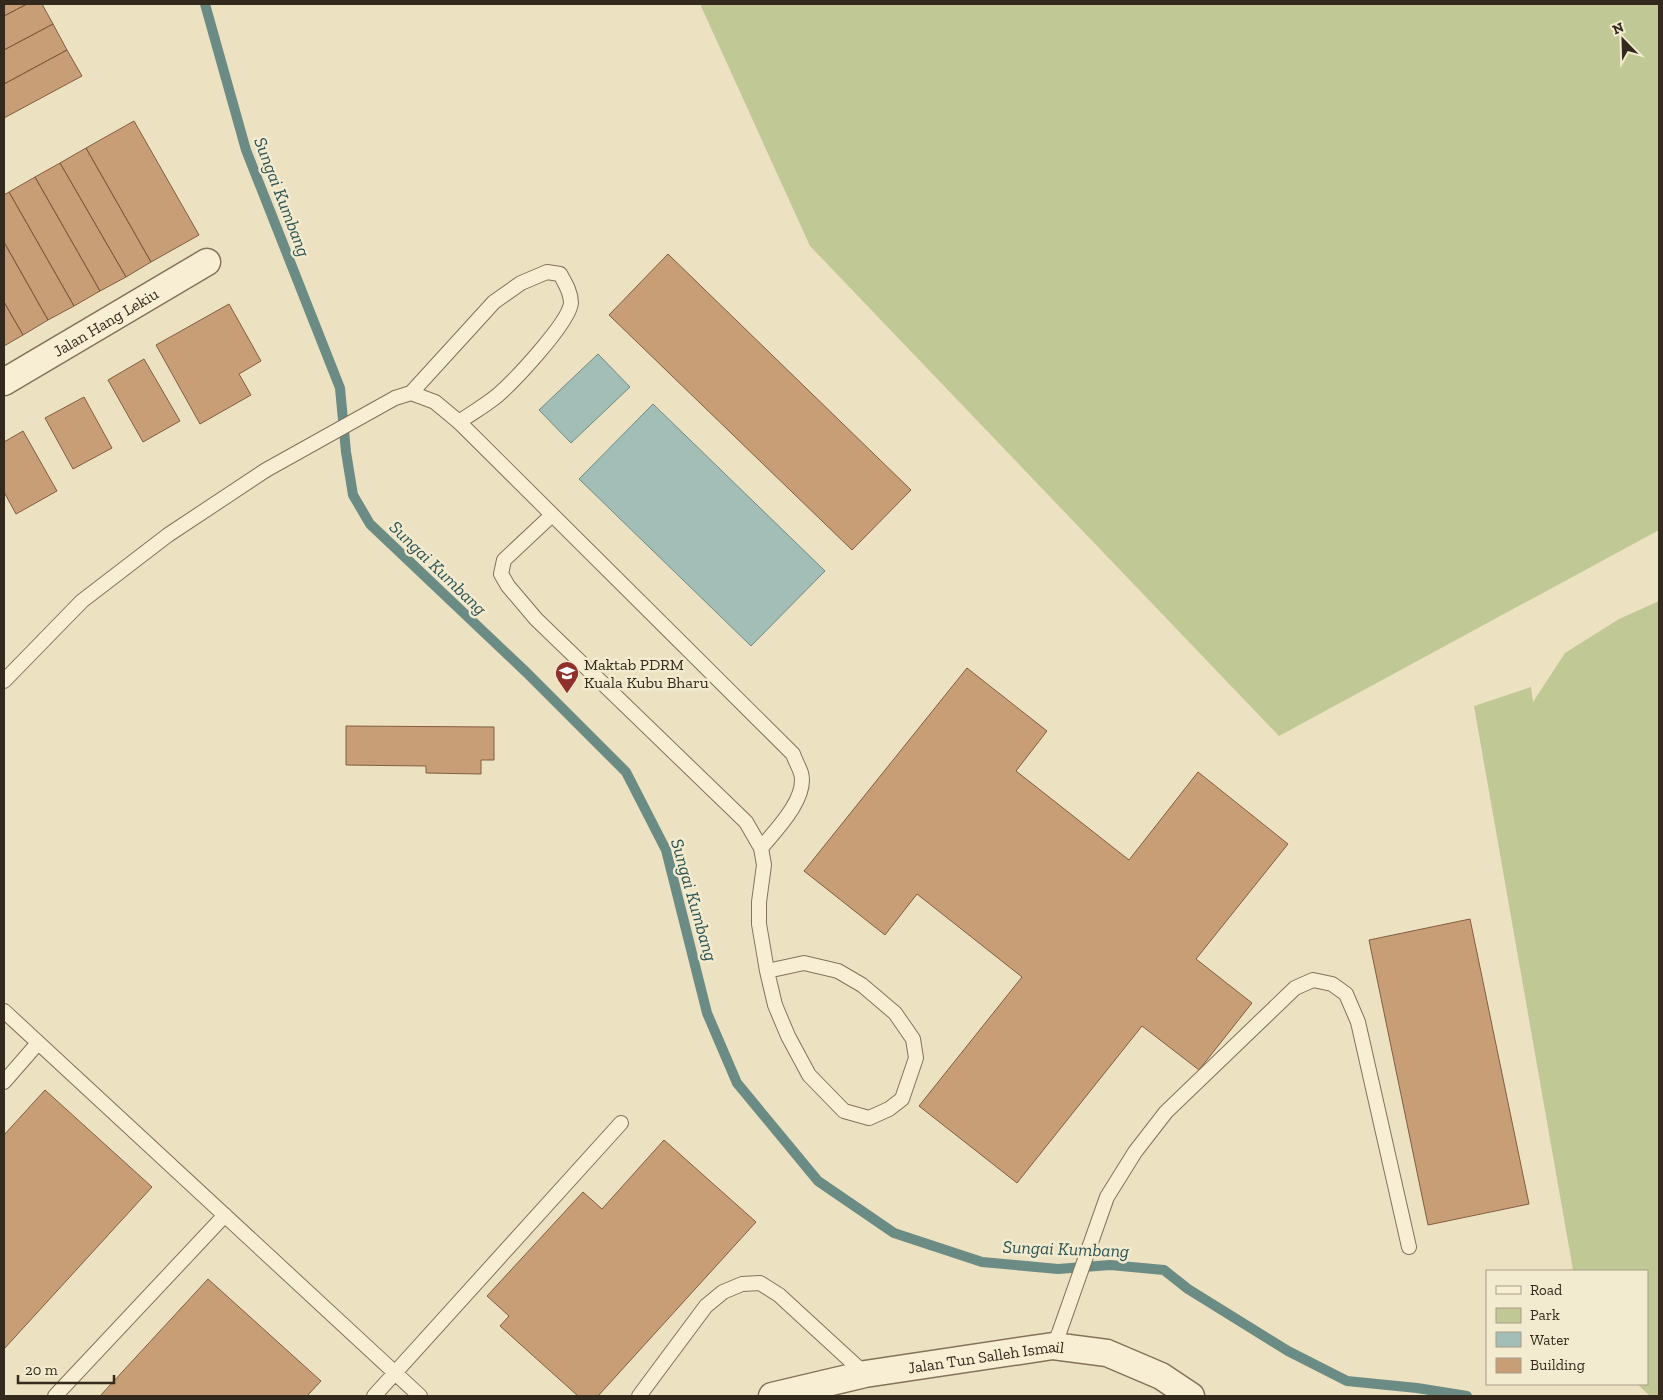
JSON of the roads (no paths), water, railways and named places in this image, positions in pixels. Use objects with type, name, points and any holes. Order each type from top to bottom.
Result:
[{"type":"street","name":"Jalan Hang Lekiu","points":[[4,382],[207,262]]},
{"type":"street","name":"Jalan Tun Salleh Ismail","points":[[772,1396],[865,1374],[1056,1339],[1107,1353],[1161,1376],[1191,1396]]},
{"type":"lane","points":[[4,681],[82,601],[168,535],[266,470],[395,398],[410,393],[494,302],[522,283],[547,272],[560,274],[568,287],[571,303],[562,323],[528,365],[496,397],[459,422]]},
{"type":"lane","points":[[410,393],[435,402],[459,422],[793,754],[802,774],[800,794],[786,818],[761,848]]},
{"type":"lane","points":[[552,515],[504,560],[501,574],[508,586],[536,619],[746,822],[761,848],[764,865],[759,902],[759,924],[767,971],[776,1005],[788,1036],[810,1075],[844,1111],[869,1118],[889,1109],[902,1099],[916,1058],[912,1039],[895,1013],[862,984],[838,971],[804,963],[767,971]]},
{"type":"lane","points":[[1056,1339],[1108,1197],[1134,1152],[1166,1112],[1295,988],[1313,980],[1332,984],[1346,994],[1358,1022],[1409,1247]]},
{"type":"lane","points":[[4,1011],[420,1396]]},
{"type":"lane","points":[[4,1082],[38,1043]]},
{"type":"lane","points":[[374,1396],[621,1123]]},
{"type":"lane","points":[[55,1396],[225,1215]]},
{"type":"lane","points":[[639,1396],[706,1306],[722,1292],[742,1284],[760,1283],[779,1295],[865,1374]]},
{"type":"water","points":[[598,354],[630,387],[571,443],[539,410]]},
{"type":"water","points":[[653,404],[825,571],[751,646],[579,479]]},
{"type":"waterway","name":"Sungai Kumbang","points":[[205,4],[246,150],[340,388],[346,452],[353,495],[370,524],[526,672],[626,772],[666,850],[707,1013],[737,1083],[818,1181],[894,1233],[982,1262],[1058,1269],[1110,1265],[1164,1270],[1188,1289],[1288,1351],[1347,1381],[1417,1388],[1467,1396]]},
{"type":"place","name":"Maktab PDRM Kuala Kubu Bharu","points":[[567,694]]}]
